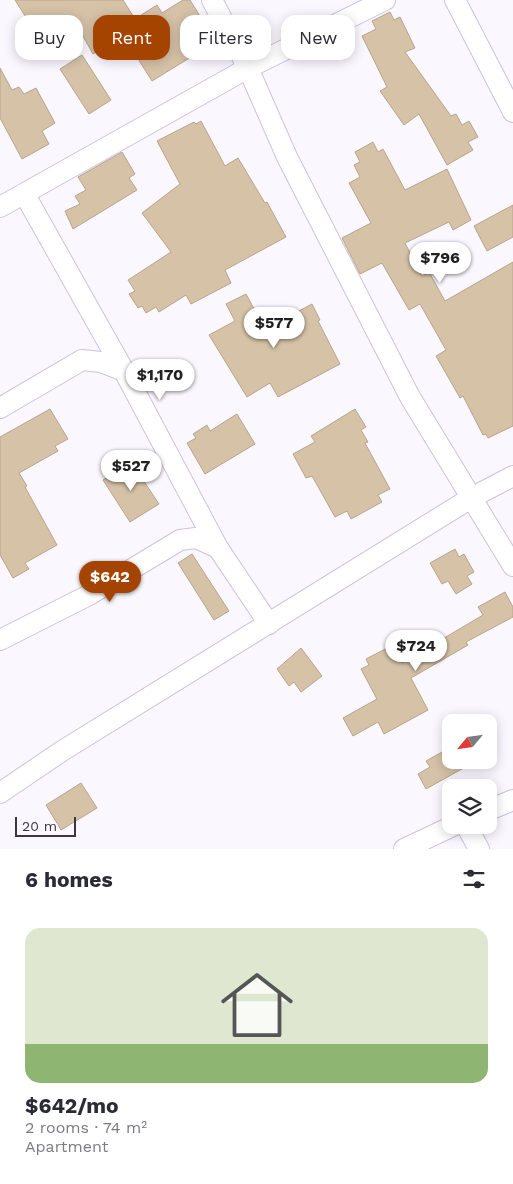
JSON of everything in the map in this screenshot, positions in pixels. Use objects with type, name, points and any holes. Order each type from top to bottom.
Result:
[{"type":"street","points":[[212,0],[248,68],[287,157],[402,380],[513,566]]},
{"type":"street","points":[[0,207],[25,195],[248,68],[385,0]]},
{"type":"street","points":[[455,0],[513,112]]},
{"type":"street","points":[[25,195],[124,371],[218,548],[269,624]]},
{"type":"street","points":[[0,408],[82,360],[101,362],[124,371]]},
{"type":"street","points":[[0,793],[62,750],[471,498],[513,476]]},
{"type":"street","points":[[0,640],[89,595],[180,540],[196,538],[218,548]]},
{"type":"street","points":[[497,807],[513,800]]},
{"type":"street","points":[[404,849],[442,831]]},
{"type":"street","points":[[470,834],[478,849]]},
{"type":"building","points":[[15,0],[123,0],[132,15],[93,15],[93,54],[83,36],[83,15],[25,15]]},
{"type":"building","points":[[183,0],[190,0],[199,15],[180,15],[180,60],[186,60],[152,81],[139,60],[170,60],[170,15],[141,15],[157,5],[162,13]]},
{"type":"building","points":[[390,12],[394,20],[400,17],[415,48],[405,52],[451,116],[456,114],[462,125],[469,121],[478,137],[468,142],[473,150],[447,165],[419,114],[404,125],[380,91],[387,87],[362,36],[376,29],[372,21]]},
{"type":"building","points":[[83,57],[111,100],[89,114],[60,69],[74,60],[83,60]]},
{"type":"building","points":[[0,68],[12,90],[19,87],[24,94],[36,88],[55,123],[42,131],[49,144],[22,159],[0,118]]},
{"type":"building","points":[[201,121],[225,166],[238,158],[265,203],[267,202],[286,237],[225,270],[231,283],[191,304],[186,295],[159,312],[156,307],[146,313],[142,306],[138,308],[129,294],[135,291],[128,280],[171,252],[142,213],[180,184],[157,141],[194,122],[196,124]]},
{"type":"building","points":[[373,142],[378,152],[383,149],[405,190],[447,169],[471,220],[453,230],[449,222],[405,243],[422,276],[429,272],[445,301],[513,262],[513,426],[488,438],[486,434],[483,435],[463,396],[460,398],[436,356],[446,350],[420,304],[409,310],[382,263],[360,274],[342,238],[371,223],[349,183],[360,177],[354,165],[360,162],[355,152]]},
{"type":"building","points":[[122,152],[135,174],[129,178],[137,190],[73,229],[65,211],[80,204],[75,196],[86,190],[78,177]]},
{"type":"building","points":[[513,205],[513,237],[487,251],[474,226]]},
{"type":"building","points":[[246,294],[265,329],[312,304],[320,320],[318,321],[340,364],[278,397],[270,383],[247,397],[209,335],[235,321],[226,304]]},
{"type":"building","points":[[50,409],[68,439],[55,446],[58,451],[19,473],[57,545],[25,563],[29,569],[13,578],[0,555],[0,437]]},
{"type":"building","points":[[355,409],[366,427],[361,430],[368,442],[365,443],[390,489],[378,495],[382,502],[351,519],[347,511],[335,517],[312,476],[306,478],[293,454],[315,442],[311,436]]},
{"type":"building","points":[[237,414],[255,444],[205,474],[187,443],[196,438],[193,434],[207,425],[210,431]]},
{"type":"building","points":[[131,462],[159,504],[130,522],[103,480]]},
{"type":"building","points":[[455,549],[459,557],[464,554],[474,572],[467,576],[472,584],[456,594],[448,581],[442,584],[430,563]]},
{"type":"building","points":[[192,554],[229,611],[214,620],[178,563]]},
{"type":"building","points":[[505,592],[513,607],[513,617],[466,642],[468,645],[411,678],[428,710],[384,734],[378,722],[353,736],[343,718],[377,699],[361,669],[369,665],[366,659],[393,645],[402,663],[483,615],[478,607]]},
{"type":"building","points":[[301,648],[322,676],[301,692],[294,682],[289,686],[277,669]]},
{"type":"building","points":[[442,752],[442,769],[462,769],[426,789],[418,774],[430,767],[426,761]]},
{"type":"building","points":[[81,783],[97,808],[61,830],[46,805]]}]
